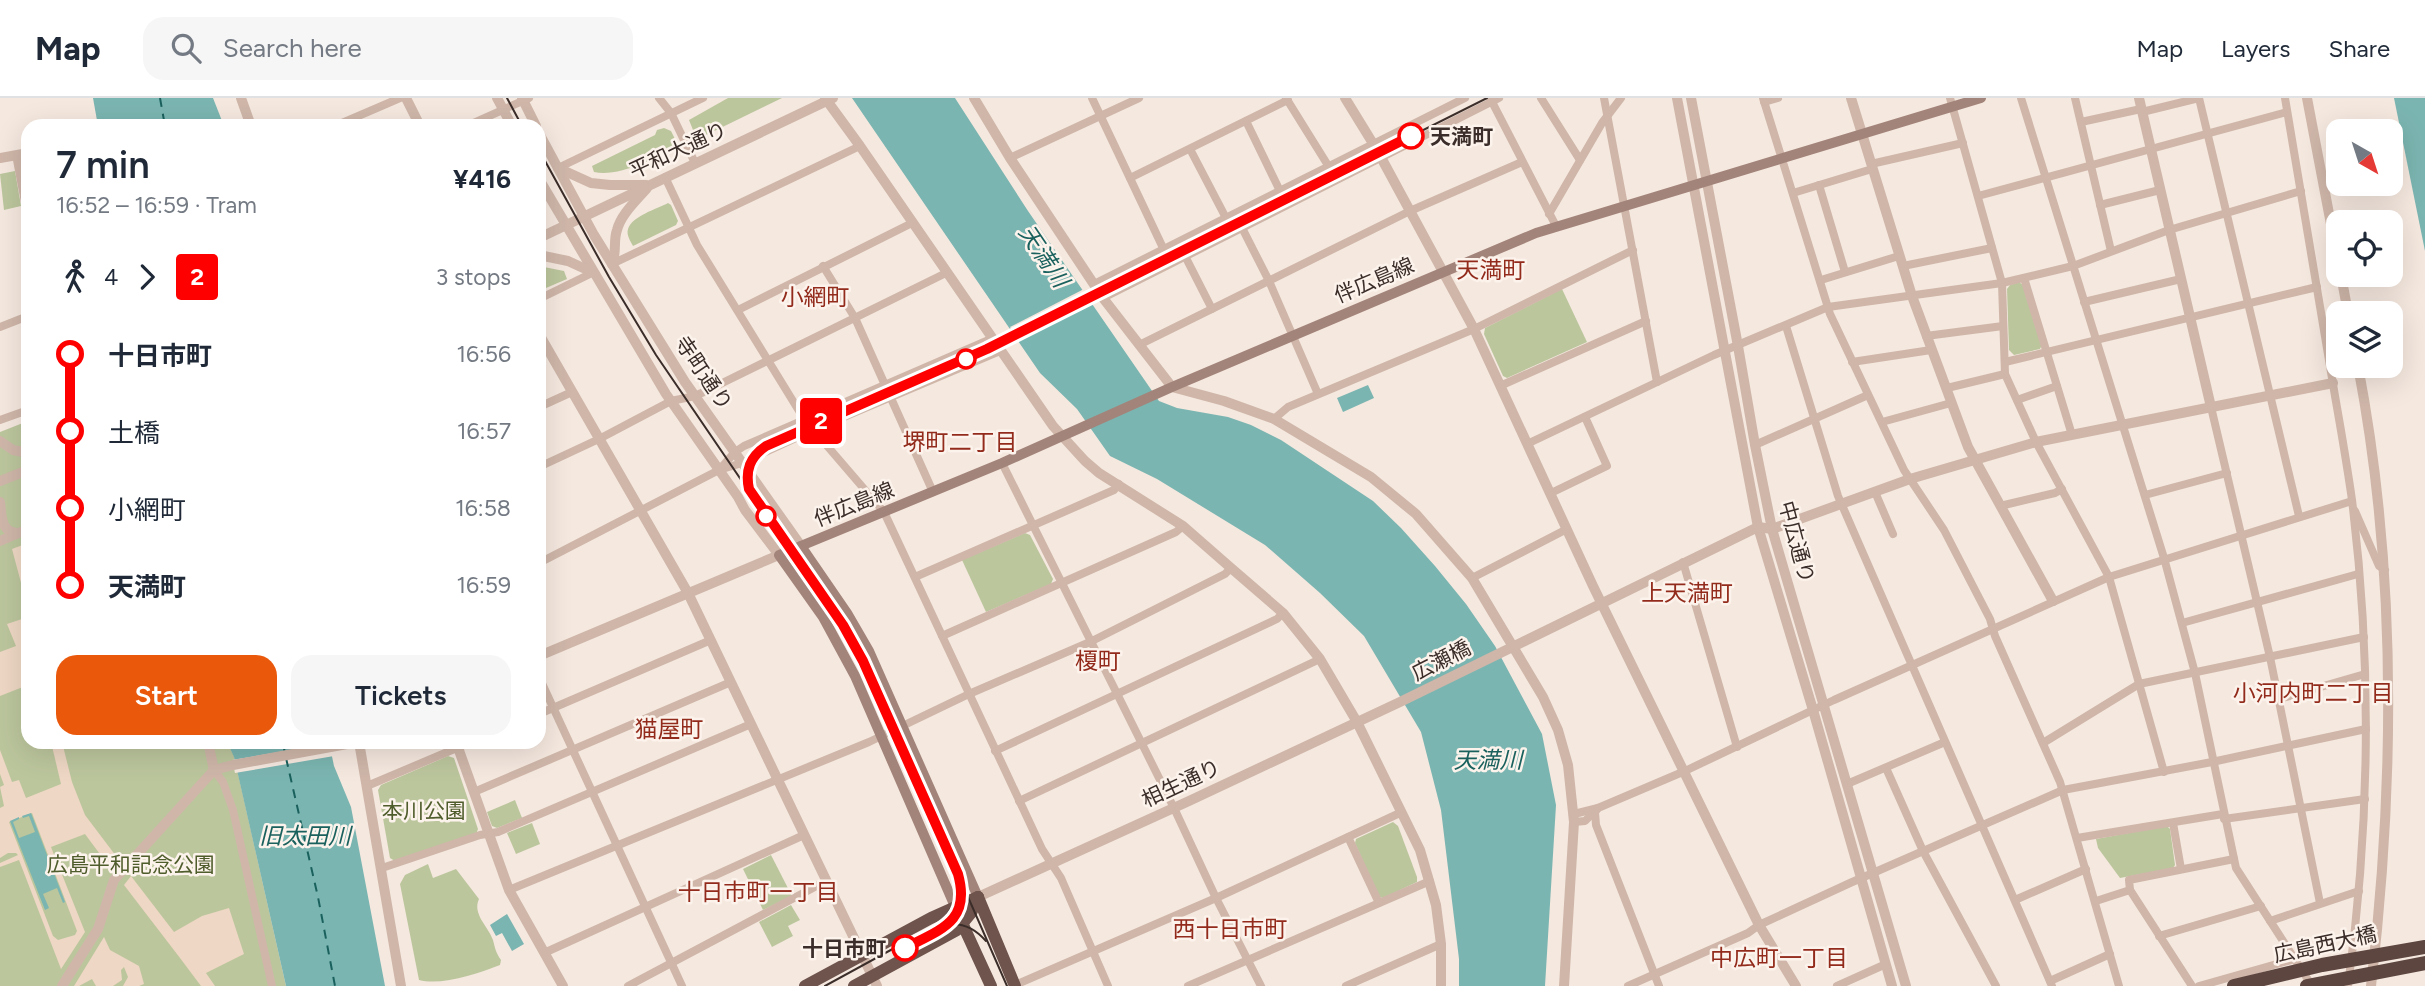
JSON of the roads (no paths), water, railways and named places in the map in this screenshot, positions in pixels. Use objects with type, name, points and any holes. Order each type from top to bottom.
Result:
[{"type":"highway","name":"相生通り","points":[[805,986],[978,897]]},
{"type":"highway","points":[[854,986],[875,981],[963,925],[978,897]]},
{"type":"highway","points":[[978,897],[1015,986]]},
{"type":"highway","points":[[963,925],[991,986]]},
{"type":"highway","name":"広島西大橋","points":[[2230,983],[2425,947]]},
{"type":"highway","name":"広島西大橋","points":[[2310,986],[2425,963]]},
{"type":"main road","name":"伴広島線","points":[[779,555],[1063,437],[1172,387],[1443,271],[1556,226],[1862,135],[1951,103],[1981,98]]},
{"type":"main road","name":"伴広島線","points":[[801,546],[847,613],[869,651],[978,897]]},
{"type":"main road","points":[[779,555],[840,646],[882,735],[963,925]]},
{"type":"street","points":[[241,98],[248,119]]},
{"type":"street","points":[[351,119],[400,98]]},
{"type":"street","points":[[406,98],[416,119]]},
{"type":"street","points":[[497,98],[508,119]]},
{"type":"street","points":[[659,98],[671,113],[695,163]]},
{"type":"street","points":[[558,168],[703,98]]},
{"type":"street","points":[[974,98],[1010,158],[1103,298],[1172,387],[1224,401],[1274,419],[1334,454],[1392,493],[1416,514],[1472,578],[1544,698],[1558,730],[1570,777],[1578,819],[1564,986]]},
{"type":"street","points":[[1092,98],[1164,250]]},
{"type":"street","points":[[1010,158],[1139,98]]},
{"type":"street","points":[[1345,98],[1374,144],[1474,329],[1602,603],[1759,925],[1794,985]]},
{"type":"street","points":[[1094,284],[1465,98]]},
{"type":"street","points":[[1541,98],[1580,160]]},
{"type":"street","points":[[1604,98],[1657,382]]},
{"type":"street","points":[[1549,214],[1580,160],[1621,98]]},
{"type":"street","points":[[1677,98],[1758,527],[1892,986]]},
{"type":"street","name":"中広通り","points":[[1691,98],[1772,529],[1906,986]]},
{"type":"street","points":[[1778,98],[1763,100],[1828,307],[1910,479],[1944,530],[1993,628],[2043,743],[2063,790],[2119,986]]},
{"type":"street","points":[[1851,98],[1912,296],[1951,403],[1975,460],[2053,601]]},
{"type":"street","points":[[2021,98],[2182,622],[2236,868],[2310,986]]},
{"type":"street","points":[[2075,98],[2111,251]]},
{"type":"street","points":[[2139,98],[2258,603],[2320,903]]},
{"type":"street","points":[[2081,122],[2199,98],[2299,516]]},
{"type":"street","points":[[2285,98],[2352,504],[2364,637],[2365,799],[2359,891],[2347,986]]},
{"type":"street","points":[[2307,98],[2328,210]]},
{"type":"street","points":[[482,119],[525,99],[533,119]]},
{"type":"street","points":[[828,99],[991,339],[1063,437],[1085,461],[1182,526],[1231,568],[1283,614],[1320,659],[1356,722],[1420,850],[1430,881],[1441,944],[1441,986]]},
{"type":"street","name":"平和大通り","points":[[546,235],[828,99]]},
{"type":"street","points":[[1130,178],[1287,99],[1329,167]]},
{"type":"street","points":[[1103,298],[1493,99],[1556,226]]},
{"type":"street","points":[[1951,103],[2002,283],[2005,374],[2036,442],[2109,577],[2164,772]]},
{"type":"street","points":[[1978,196],[2287,112]]},
{"type":"street","points":[[1246,121],[1280,191]]},
{"type":"street","points":[[1793,193],[1872,166],[1963,144]]},
{"type":"street","name":"寺町通り","points":[[546,146],[612,264],[695,396],[801,546]]},
{"type":"street","points":[[612,264],[860,146]]},
{"type":"street","points":[[1190,149],[1226,219]]},
{"type":"street","points":[[0,158],[21,154]]},
{"type":"street","points":[[16,155],[21,181]]},
{"type":"street","points":[[1139,345],[1410,211],[1522,162]]},
{"type":"street","points":[[558,168],[591,183],[610,186],[650,185]]},
{"type":"street","points":[[665,177],[697,245],[804,419],[884,512],[1042,849],[1060,878],[1108,986]]},
{"type":"street","points":[[612,264],[615,256],[615,235],[620,223],[650,185]]},
{"type":"street","points":[[1819,185],[1845,272]]},
{"type":"street","points":[[2100,205],[2160,190]]},
{"type":"street","points":[[1527,444],[1725,351],[1828,307],[2002,283],[2073,266],[2169,230],[2301,191]]},
{"type":"street","name":"寺町通り","points":[[546,192],[671,401],[779,555]]},
{"type":"street","points":[[1235,214],[1269,281],[1318,394]]},
{"type":"street","points":[[738,310],[912,223]]},
{"type":"street","points":[[1821,280],[1845,272],[1901,261],[1992,248]]},
{"type":"street","points":[[1274,419],[1288,407],[1474,329],[1633,250]]},
{"type":"street","points":[[546,256],[568,261],[592,272]]},
{"type":"street","points":[[1185,256],[1212,309]]},
{"type":"street","points":[[823,267],[855,318],[933,492]]},
{"type":"street","points":[[546,295],[592,272]]},
{"type":"street","points":[[546,464],[671,401],[695,396],[769,361],[946,273]]},
{"type":"street","points":[[2024,278],[2072,435]]},
{"type":"street","points":[[2084,302],[2181,279]]},
{"type":"street","points":[[2005,362],[2317,287]]},
{"type":"street","points":[[0,327],[21,319]]},
{"type":"street","points":[[1500,386],[1646,321]]},
{"type":"street","points":[[1786,326],[1842,504],[2051,984],[2110,954]]},
{"type":"street","points":[[1926,337],[2003,326]]},
{"type":"street","points":[[719,470],[735,452],[804,419],[991,339]]},
{"type":"street","points":[[546,346],[688,593],[875,981]]},
{"type":"street","points":[[546,560],[719,470],[743,463],[813,430],[1000,351]]},
{"type":"street","points":[[1852,362],[1931,351]]},
{"type":"street","points":[[1947,388],[2005,374]]},
{"type":"street","points":[[2360,378],[2385,570],[2388,730],[2379,913],[2371,986]]},
{"type":"street","points":[[1758,527],[1772,529],[1910,479],[2036,442],[2333,383]]},
{"type":"street","points":[[2017,400],[2057,386]]},
{"type":"street","points":[[546,404],[572,392]]},
{"type":"street","points":[[1755,445],[1868,395]]},
{"type":"street","points":[[1882,422],[1951,403]]},
{"type":"street","points":[[0,420],[21,412]]},
{"type":"street","points":[[1550,493],[1607,466],[1585,417]]},
{"type":"street","points":[[0,441],[13,450],[21,452]]},
{"type":"street","points":[[1002,463],[1261,986]]},
{"type":"street","points":[[0,481],[21,473]]},
{"type":"street","points":[[2145,495],[2227,473]]},
{"type":"street","points":[[915,577],[1114,490],[1119,484]]},
{"type":"street","points":[[2000,506],[2062,489]]},
{"type":"street","points":[[1875,492],[1893,534]]},
{"type":"street","points":[[0,502],[3,526],[16,534]]},
{"type":"street","points":[[2352,504],[2379,566],[2385,570]]},
{"type":"street","points":[[1578,819],[1912,664],[2109,577],[2299,516],[2352,504]]},
{"type":"street","points":[[942,636],[1176,532],[1182,526]]},
{"type":"street","name":"広瀬橋","points":[[1400,702],[1758,527]]},
{"type":"street","points":[[1472,578],[1567,529]]},
{"type":"street","points":[[0,541],[21,532]]},
{"type":"street","points":[[546,653],[779,555]]},
{"type":"street","points":[[1683,562],[1737,747]]},
{"type":"street","points":[[509,890],[882,735],[1090,642],[1225,574],[1231,568]]},
{"type":"street","points":[[2182,622],[2358,574]]},
{"type":"street","points":[[996,751],[1278,619],[1283,614]]},
{"type":"street","points":[[2043,743],[2139,684],[2364,637]]},
{"type":"street","points":[[546,711],[711,640]]},
{"type":"street","points":[[1019,801],[1320,659]]},
{"type":"street","points":[[2278,699],[2365,674]]},
{"type":"street","points":[[474,792],[732,682]]},
{"type":"street","points":[[546,691],[682,986]]},
{"type":"street","name":"相生通り","points":[[978,897],[1400,702]]},
{"type":"street","points":[[382,868],[498,832],[751,724]]},
{"type":"street","points":[[1628,986],[1748,933],[1759,925],[1873,873],[2063,790],[2164,772],[2366,729]]},
{"type":"street","points":[[1847,785],[1945,742]]},
{"type":"street","points":[[210,749],[214,770],[223,782],[233,810],[272,986]]},
{"type":"street","points":[[62,986],[98,929],[114,880],[214,770],[326,749]]},
{"type":"street","points":[[360,749],[401,986]]},
{"type":"street","points":[[367,786],[448,749]]},
{"type":"street","points":[[458,749],[509,890],[563,986]]},
{"type":"street","points":[[1886,768],[1923,851],[1996,986]]},
{"type":"street","points":[[2077,838],[2365,799]]},
{"type":"street","points":[[1598,808],[1595,812],[1596,825],[1660,986]]},
{"type":"street","points":[[1015,986],[1216,898],[1402,812]]},
{"type":"street","points":[[1578,819],[1596,825]]},
{"type":"street","points":[[2173,823],[2181,869]]},
{"type":"street","points":[[544,953],[804,835]]},
{"type":"street","points":[[1348,837],[1380,903]]},
{"type":"street","points":[[2192,986],[2130,890],[2129,880],[2234,859]]},
{"type":"street","points":[[2015,900],[2086,869]]},
{"type":"street","points":[[628,986],[826,881]]},
{"type":"street","points":[[1188,986],[1430,881]]},
{"type":"street","points":[[2096,901],[2130,890]]},
{"type":"street","points":[[2270,921],[2359,891]]},
{"type":"street","points":[[2159,936],[2261,906]]},
{"type":"street","points":[[1346,986],[1441,944]]},
{"type":"street","points":[[2199,986],[2230,983],[2295,959]]},
{"type":"street","points":[[1837,986],[1886,964]]},
{"type":"water","points":[[93,98],[213,98],[221,119],[97,119]]},
{"type":"water","name":"天満川","points":[[852,98],[955,98],[1028,211],[1159,401],[1177,408],[1228,417],[1281,440],[1373,501],[1401,528],[1466,604],[1495,646],[1542,734],[1556,805],[1545,986],[1459,986],[1459,959],[1441,810],[1421,732],[1364,636],[1265,545],[1157,479],[1110,456],[1077,409],[1040,373]]},
{"type":"water","points":[[2394,98],[2425,98],[2425,251],[2403,142],[2403,119],[2398,119]]},
{"type":"water","points":[[1368,385],[1374,398],[1343,412],[1337,398]]},
{"type":"water","name":"旧太田川","points":[[230,749],[330,749],[334,766],[351,807],[385,986],[286,986]]},
{"type":"water","points":[[31,813],[65,902],[63,903],[57,888],[43,894],[49,908],[45,910],[10,821],[19,817],[13,822],[19,838],[35,832],[29,816],[22,816]]},
{"type":"water","points":[[507,914],[524,944],[512,951],[502,933],[496,936],[490,925]]},
{"type":"tram line","points":[[507,98],[518,119]]},
{"type":"tram line","points":[[749,488],[750,464],[756,454],[767,446],[987,349],[1487,98]]},
{"type":"tram line","name":"2","points":[[905,948],[943,928],[956,916],[962,900],[958,874],[863,661],[843,625],[749,489],[747,470],[752,458],[766,446],[987,349],[1411,136]]},
{"type":"tram line","points":[[546,163],[656,355],[853,644],[872,678],[1007,986]]},
{"type":"tram line","points":[[825,986],[942,922],[955,902],[955,878]]},
{"type":"tram line","points":[[936,928],[956,924],[975,931],[986,941]]},
{"type":"place","name":"天満町","points":[[1411,136]]},
{"type":"place","name":"十日市町","points":[[905,948]]},
{"type":"district","name":"天満町","points":[[1491,270]]},
{"type":"district","name":"小網町","points":[[815,297]]},
{"type":"district","name":"堺町二丁目","points":[[960,442]]},
{"type":"district","name":"上天満町","points":[[1687,593]]},
{"type":"district","name":"榎町","points":[[1098,661]]},
{"type":"district","name":"小河内町二丁目","points":[[2313,693]]},
{"type":"district","name":"猫屋町","points":[[669,729]]},
{"type":"district","name":"十日市町一丁目","points":[[758,892]]},
{"type":"district","name":"西十日市町","points":[[1230,929]]},
{"type":"district","name":"中広町一丁目","points":[[1779,958]]},
{"type":"park label","name":"本川公園","points":[[424,810]]},
{"type":"park label","name":"広島平和記念公園","points":[[131,864]]}]
